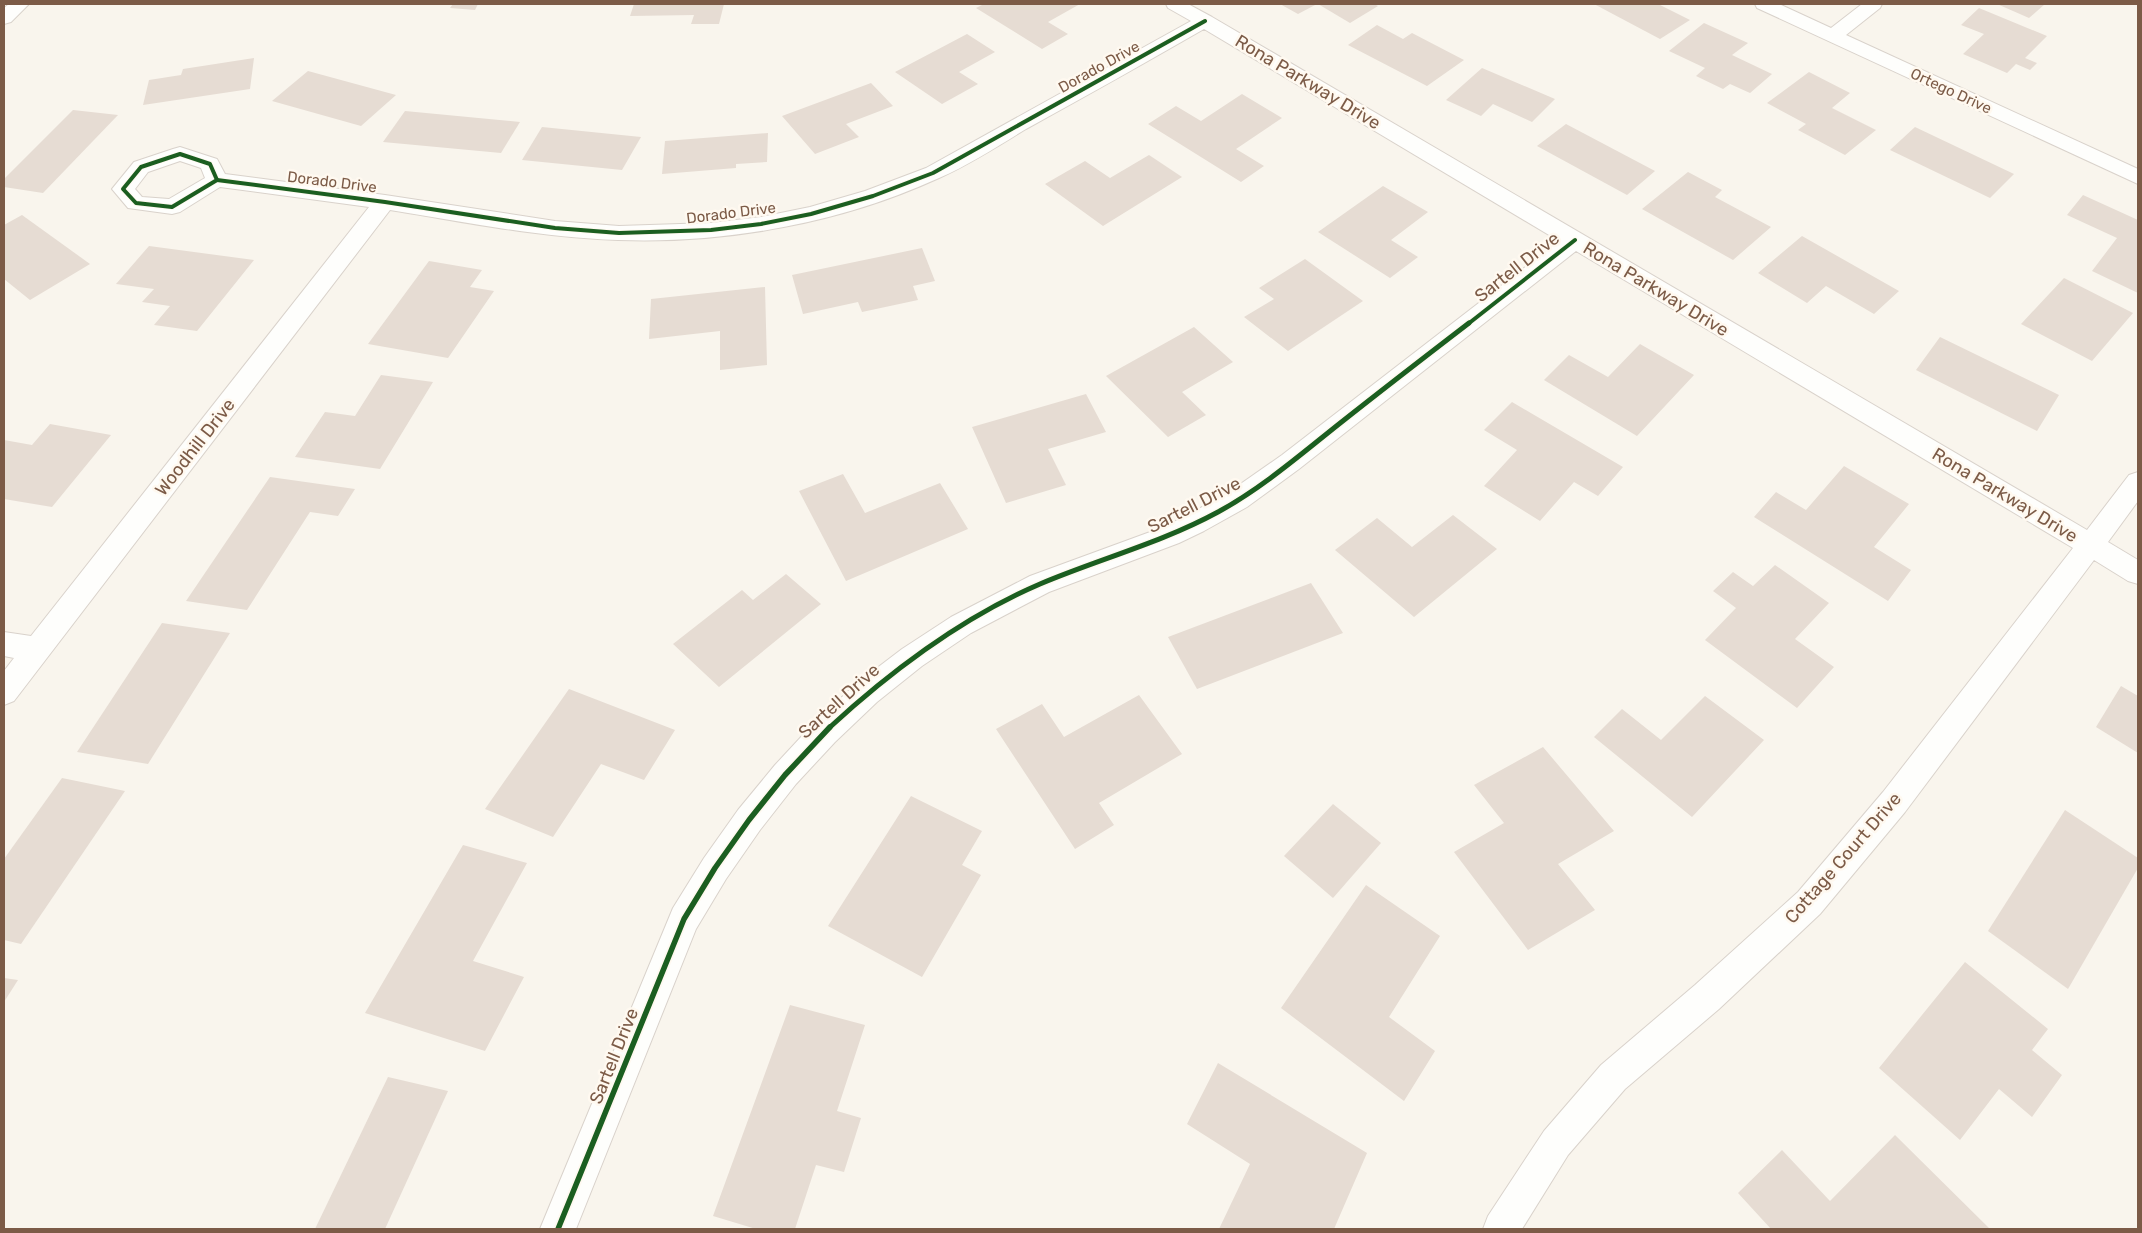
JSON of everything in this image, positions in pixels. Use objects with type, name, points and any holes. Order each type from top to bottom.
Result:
[{"type":"street","points":[[4,18],[20,4]]},
{"type":"street","name":"Rona Parkway Drive","points":[[1175,4],[2138,573]]},
{"type":"street","name":"Ortego Drive","points":[[1764,4],[2138,178]]},
{"type":"street","points":[[1833,36],[1873,4]]},
{"type":"street","name":"Dorado Drive","points":[[217,180],[385,202],[555,228],[619,233],[711,230],[762,224],[811,214],[873,196],[933,173],[1205,21]]},
{"type":"street","name":"Woodhill Drive","points":[[4,692],[385,202]]},
{"type":"street","name":"Sartell Drive","points":[[558,1229],[684,919],[710,874],[739,831],[808,746],[885,676],[959,626],[1014,595],[1186,528],[1218,512],[1256,489],[1575,240]]},
{"type":"street","name":"Cottage Court Drive","points":[[1501,1229],[1556,1143],[1613,1077],[1707,997],[1809,903],[1894,802],[2138,482]]},
{"type":"street","points":[[4,644],[37,649]]},
{"type":"building","points":[[453,4],[478,4],[475,10],[450,8]]},
{"type":"building","points":[[634,4],[724,4],[719,24],[691,24],[694,15],[630,16]]},
{"type":"building","points":[[984,4],[1080,4],[1048,22],[1068,34],[1042,49],[976,8]]},
{"type":"building","points":[[1280,4],[1317,4],[1298,14]]},
{"type":"building","points":[[1318,4],[1374,4],[1378,6],[1350,23]]},
{"type":"building","points":[[1594,4],[1658,4],[1690,20],[1660,39]]},
{"type":"building","points":[[1997,4],[2045,4],[2029,18]]},
{"type":"building","points":[[1979,8],[2047,36],[2025,58],[2037,63],[2030,70],[2016,64],[2007,73],[1963,54],[1984,34],[1961,25]]},
{"type":"building","points":[[1704,23],[1748,43],[1732,55],[1772,74],[1750,93],[1730,84],[1723,89],[1696,76],[1705,68],[1669,51]]},
{"type":"building","points":[[1377,25],[1403,39],[1412,33],[1464,60],[1427,86],[1348,45]]},
{"type":"building","points":[[967,34],[995,52],[959,72],[978,84],[942,104],[895,72]]},
{"type":"building","points":[[254,58],[250,89],[143,105],[149,80],[181,75],[183,69]]},
{"type":"building","points":[[1482,68],[1555,99],[1532,122],[1493,104],[1481,116],[1446,100]]},
{"type":"building","points":[[308,71],[396,95],[361,126],[272,101]]},
{"type":"building","points":[[1809,72],[1850,93],[1832,108],[1876,130],[1845,155],[1798,130],[1806,124],[1767,103]]},
{"type":"building","points":[[871,83],[893,106],[846,124],[859,137],[815,154],[782,116]]},
{"type":"building","points":[[1242,94],[1282,118],[1236,149],[1264,166],[1241,182],[1148,124],[1176,106],[1201,121]]},
{"type":"building","points":[[73,110],[118,115],[43,193],[4,187],[4,179]]},
{"type":"building","points":[[405,111],[520,122],[501,153],[383,142]]},
{"type":"building","points":[[1566,124],[1655,171],[1627,195],[1537,146]]},
{"type":"building","points":[[542,127],[641,137],[622,170],[522,160]]},
{"type":"building","points":[[1915,127],[2014,174],[1990,198],[1890,150]]},
{"type":"building","points":[[768,133],[767,162],[736,164],[736,168],[662,174],[665,141]]},
{"type":"building","points":[[1149,155],[1182,177],[1103,226],[1045,184],[1085,161],[1110,178]]},
{"type":"building","points":[[1688,172],[1722,190],[1715,197],[1771,227],[1733,260],[1642,209]]},
{"type":"building","points":[[1383,186],[1428,212],[1391,240],[1418,257],[1390,278],[1318,232]]},
{"type":"building","points":[[2083,195],[2138,220],[2138,293],[2092,271],[2117,238],[2067,215]]},
{"type":"building","points":[[22,215],[90,264],[30,300],[4,279],[4,225]]},
{"type":"building","points":[[1802,236],[1899,291],[1874,314],[1826,286],[1807,303],[1758,273]]},
{"type":"building","points":[[149,246],[254,260],[197,331],[154,325],[170,306],[142,302],[154,289],[116,284]]},
{"type":"building","points":[[922,248],[935,281],[913,286],[918,300],[862,312],[858,302],[803,314],[792,275]]},
{"type":"building","points":[[1305,259],[1363,301],[1288,351],[1244,317],[1274,299],[1259,288]]},
{"type":"building","points":[[429,261],[482,270],[470,287],[494,291],[448,358],[368,344]]},
{"type":"building","points":[[2064,278],[2133,313],[2092,361],[2021,324]]},
{"type":"building","points":[[765,287],[767,365],[720,370],[720,331],[649,339],[651,299]]},
{"type":"building","points":[[1194,327],[1233,362],[1182,392],[1206,415],[1168,437],[1106,376]]},
{"type":"building","points":[[1940,337],[2059,395],[2037,431],[1916,370]]},
{"type":"building","points":[[1640,344],[1694,375],[1637,436],[1544,380],[1569,355],[1608,377]]},
{"type":"building","points":[[381,375],[433,382],[380,469],[295,457],[325,412],[355,416]]},
{"type":"building","points":[[1086,394],[1106,432],[1048,449],[1066,485],[1006,503],[972,427]]},
{"type":"building","points":[[1512,402],[1623,467],[1598,496],[1574,482],[1540,521],[1484,486],[1517,450],[1484,430]]},
{"type":"building","points":[[50,424],[111,435],[52,507],[4,499],[4,440],[32,445]]},
{"type":"building","points":[[1844,466],[1909,504],[1874,547],[1911,570],[1888,601],[1754,517],[1776,492],[1806,510]]},
{"type":"building","points":[[843,474],[865,513],[940,483],[968,529],[846,581],[799,491]]},
{"type":"building","points":[[270,477],[355,489],[338,516],[310,512],[247,610],[186,601]]},
{"type":"building","points":[[1453,515],[1497,549],[1414,617],[1335,550],[1377,518],[1412,547]]},
{"type":"building","points":[[1775,565],[1829,603],[1795,639],[1834,667],[1797,708],[1705,640],[1736,608],[1713,591],[1733,572],[1753,586]]},
{"type":"building","points":[[786,574],[821,604],[719,687],[673,644],[742,590],[753,600]]},
{"type":"building","points":[[1311,583],[1343,633],[1197,689],[1168,637]]},
{"type":"building","points":[[162,623],[230,633],[148,764],[77,752]]},
{"type":"building","points":[[2121,686],[2138,696],[2138,753],[2096,727]]},
{"type":"building","points":[[569,689],[675,730],[644,780],[601,764],[553,837],[485,809]]},
{"type":"building","points":[[1139,695],[1182,754],[1099,803],[1114,825],[1075,849],[996,729],[1042,704],[1064,737]]},
{"type":"building","points":[[1705,696],[1764,740],[1692,817],[1594,737],[1622,709],[1661,740]]},
{"type":"building","points":[[1543,747],[1614,831],[1558,864],[1595,910],[1528,950],[1454,852],[1504,823],[1474,785]]},
{"type":"building","points":[[62,778],[125,791],[21,944],[4,940],[4,859]]},
{"type":"building","points":[[911,796],[982,831],[962,865],[981,875],[922,977],[828,926]]},
{"type":"building","points":[[1333,804],[1381,843],[1333,898],[1284,856]]},
{"type":"building","points":[[2065,810],[2138,858],[2138,868],[2068,989],[1988,931]]},
{"type":"building","points":[[463,845],[527,863],[473,961],[524,977],[485,1051],[365,1013]]},
{"type":"building","points":[[1366,885],[1440,936],[1389,1017],[1435,1051],[1404,1101],[1281,1008]]},
{"type":"building","points":[[1965,962],[2048,1029],[2032,1050],[2062,1075],[2032,1117],[1999,1089],[1960,1140],[1879,1068]]},
{"type":"building","points":[[4,978],[18,980],[4,1002]]},
{"type":"building","points":[[790,1005],[865,1025],[837,1111],[861,1118],[844,1172],[816,1165],[795,1229],[756,1229],[713,1216]]},
{"type":"building","points":[[1218,1063],[1367,1153],[1334,1229],[1219,1229],[1250,1164],[1187,1124]]},
{"type":"building","points":[[388,1077],[448,1091],[385,1229],[315,1229]]},
{"type":"building","points":[[1895,1135],[1990,1229],[1771,1229],[1738,1193],[1782,1150],[1830,1201]]},
{"type":"cycle path","points":[[217,180],[172,207],[136,203],[123,189],[141,167],[180,154],[210,164],[217,180],[385,202],[555,228],[619,233],[711,230],[761,224],[811,214],[873,196],[933,173],[1205,21]]},
{"type":"cycle path","points":[[558,1229],[684,919],[715,868],[749,820],[785,775],[824,732],[867,693],[912,657],[961,625],[1039,584],[1170,535],[1195,524],[1238,500],[1290,462],[1575,240]]}]
